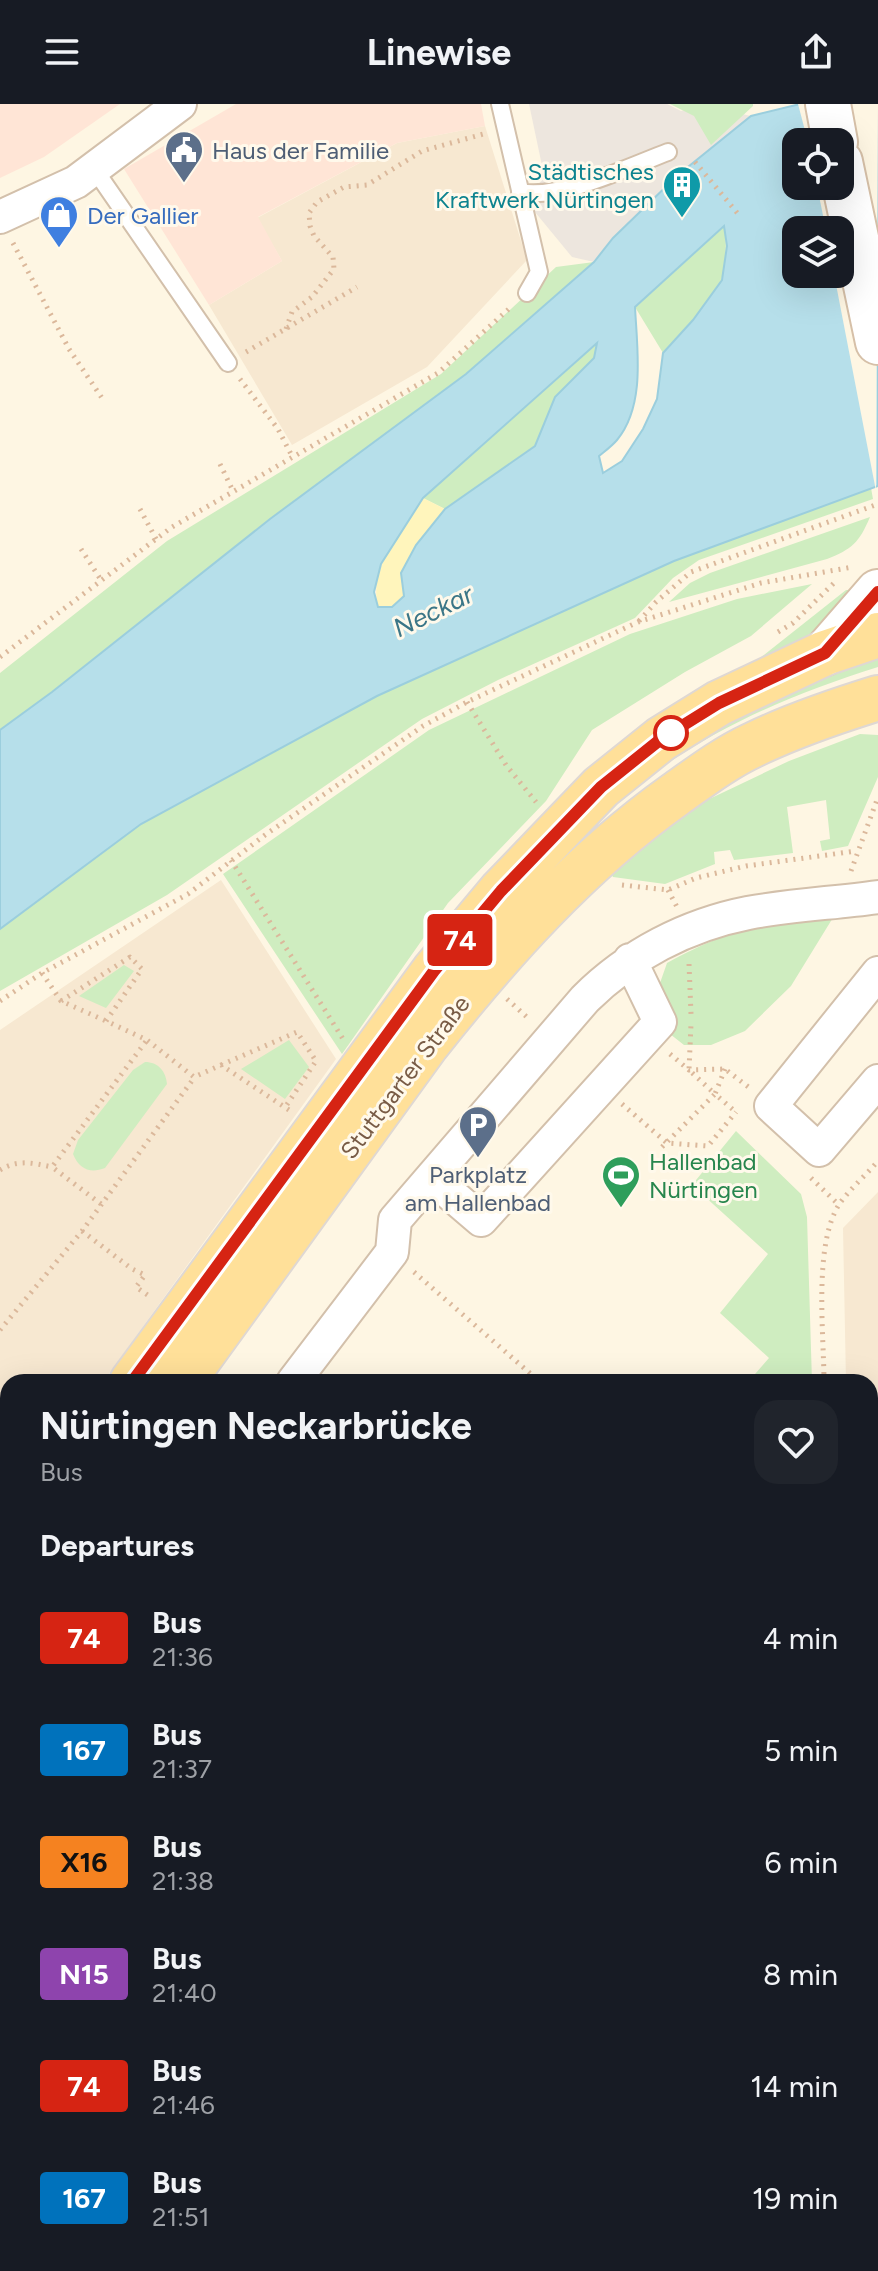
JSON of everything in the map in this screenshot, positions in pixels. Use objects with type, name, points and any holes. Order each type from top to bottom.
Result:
[{"type":"main road","name":"Stuttgarter Straße","points":[[138,1374],[434,971],[501,891],[601,787],[661,739],[719,703],[825,653],[878,635]]},
{"type":"main road","name":"Stuttgarter Straße","points":[[188,1374],[427,1044],[469,990],[565,886],[620,836],[707,772],[752,745],[866,708]]},
{"type":"street","points":[[3,224],[95,170],[180,104]]},
{"type":"street","points":[[828,104],[832,128]]},
{"type":"street","points":[[848,200],[878,342]]},
{"type":"street","points":[[825,653],[865,579]]},
{"type":"street","points":[[299,1374],[392,1252],[395,1220],[606,978],[630,960],[689,932],[749,913],[878,897]]},
{"type":"street","points":[[433,1179],[481,1220],[660,1022],[630,960]]},
{"type":"street","points":[[878,973],[771,1106],[819,1150],[878,1081]]},
{"type":"lane","points":[[500,104],[539,272],[527,293]]},
{"type":"lane","points":[[520,192],[533,195],[553,193],[668,152]]},
{"type":"lane","points":[[95,170],[228,363]]},
{"type":"path","points":[[286,329],[292,312],[312,297],[334,269],[333,257],[314,236],[310,226],[309,213],[317,202],[344,187],[367,185],[422,151],[505,128]]},
{"type":"path","points":[[695,162],[739,215]]},
{"type":"path","points":[[3,224],[69,349],[104,401]]},
{"type":"path","points":[[293,458],[278,429],[228,363],[357,287]]},
{"type":"path","points":[[0,657],[156,539],[438,373],[527,293]]},
{"type":"path","points":[[220,464],[233,491]]},
{"type":"path","points":[[638,622],[691,572],[878,504]]},
{"type":"path","points":[[140,509],[156,539]]},
{"type":"path","points":[[81,549],[101,580]]},
{"type":"path","points":[[0,1001],[42,973],[188,894],[231,860],[423,726],[467,702],[638,622],[761,583],[865,579]]},
{"type":"path","points":[[467,702],[506,765],[539,805]]},
{"type":"path","points":[[842,902],[856,851],[878,797]]},
{"type":"path","points":[[689,1070],[692,1040],[687,969],[694,948],[668,890],[696,878],[746,866],[856,851]]},
{"type":"path","points":[[231,860],[333,1023]]},
{"type":"path","points":[[61,1001],[130,957],[142,969],[106,1021]]},
{"type":"path","points":[[42,973],[61,1001],[147,1040],[194,1077]]},
{"type":"path","points":[[0,1330],[82,1231],[194,1077],[221,1065],[297,1032],[316,1061],[285,1107],[221,1065]]},
{"type":"path","points":[[648,1035],[715,1094],[665,1145]]},
{"type":"path","points":[[52,1167],[147,1040]]},
{"type":"path","points":[[689,1070],[725,1069],[771,1106]]},
{"type":"path","points":[[621,1103],[665,1145],[708,1146],[736,1112]]},
{"type":"path","points":[[824,1374],[823,1260],[828,1235],[839,1205],[878,1161]]},
{"type":"path","points":[[0,1170],[9,1164],[26,1162],[52,1167],[101,1204]]},
{"type":"path","points":[[82,1231],[132,1269],[145,1275],[136,1287],[156,1301]]},
{"type":"path","points":[[392,1252],[531,1374]]},
{"type":"shaded area","points":[[0,104],[120,104],[44,157],[0,178]]},
{"type":"shaded area","points":[[236,104],[481,104],[485,126],[397,143],[258,217],[282,261],[209,305],[124,169]]},
{"type":"shaded area","points":[[529,104],[667,104],[681,111],[701,105],[751,116],[678,175],[613,237],[594,262],[572,257],[535,212],[533,195],[544,175]]},
{"type":"shaded area","points":[[485,126],[527,260],[427,367],[292,445],[209,305],[282,261],[257,218],[397,143]]},
{"type":"shaded area","points":[[221,880],[336,1059],[109,1374],[0,1374],[0,1030]]},
{"type":"shaded area","points":[[878,1192],[878,1374],[846,1374],[843,1228]]},
{"type":"green space","points":[[670,104],[753,106],[711,145],[694,116]]},
{"type":"green space","points":[[725,225],[725,264],[718,286],[663,353],[635,307]]},
{"type":"green space","points":[[594,262],[466,374],[270,519],[0,730],[0,673],[167,541],[441,374],[556,267]]},
{"type":"green space","points":[[598,341],[594,358],[555,397],[535,446],[445,509],[423,498]]},
{"type":"green space","points":[[871,488],[873,499],[699,560],[673,578],[635,618],[498,680],[422,719],[167,895],[0,991],[0,929],[141,824],[377,696],[674,561]]},
{"type":"green space","points":[[870,517],[854,544],[827,559],[669,602],[690,583],[710,573]]},
{"type":"green space","points":[[812,584],[751,636],[685,672],[592,730],[546,801],[448,903],[342,1054],[223,874],[429,730],[630,634],[737,599]]},
{"type":"green space","points":[[846,590],[851,590],[824,626],[761,662],[760,658]]},
{"type":"green space","points":[[878,653],[878,667],[764,710],[684,753],[606,813],[558,860],[593,817],[702,733]]},
{"type":"green space","points":[[860,734],[878,735],[878,777],[848,846],[822,851],[820,841],[830,839],[826,800],[787,807],[793,853],[734,860],[730,850],[714,852],[715,864],[665,884],[613,877],[608,869],[684,811],[789,761]]},
{"type":"green space","points":[[834,916],[791,986],[745,1031],[711,1045],[684,1045],[670,1034],[671,1018],[660,983],[667,963],[709,942],[748,929]]},
{"type":"green space","points":[[124,965],[134,971],[106,1008],[79,996]]},
{"type":"green space","points":[[289,1040],[309,1067],[285,1099],[241,1069]]},
{"type":"green space","points":[[145,1062],[160,1068],[167,1084],[105,1168],[86,1169],[73,1154],[78,1140],[133,1070]]},
{"type":"green space","points":[[736,1131],[801,1194],[807,1217],[812,1374],[755,1374],[769,1358],[720,1313],[768,1254],[692,1185]]},
{"type":"sand","points":[[423,498],[445,509],[416,545],[404,596],[392,607],[378,607],[376,592],[382,563]]},
{"type":"water","name":"Neckar","points":[[800,104],[878,104],[878,486],[674,561],[377,696],[141,824],[0,929],[0,730],[270,519],[466,374],[594,262],[613,238],[678,175],[751,116]],"holes":[[[724,226],[727,246],[722,280],[693,320],[663,353],[657,399],[643,429],[622,461],[603,473],[599,456],[615,442],[626,426],[636,393],[638,358],[635,307]],[[597,343],[594,358],[555,397],[535,446],[445,509],[416,545],[401,573],[404,596],[392,607],[378,607],[374,592],[381,564],[423,498]]]},
{"type":"pier","points":[[798,104],[878,104],[876,491],[837,288],[854,288],[854,216],[823,216],[820,200],[854,200],[854,128],[804,128]]},
{"type":"bus line","name":"74","points":[[138,1374],[434,971],[501,891],[601,787],[661,739],[719,703],[825,653],[878,592]]},
{"type":"place","name":"Haus der Familie","points":[[184,184]]},
{"type":"place","name":"Städtisches Kraftwerk Nürtingen","points":[[682,219]]},
{"type":"place","name":"Der Gallier","points":[[59,249]]},
{"type":"place","name":"Parkplatz am Hallenbad","points":[[478,1159]]},
{"type":"place","name":"Hallenbad Nürtingen","points":[[621,1209]]}]
